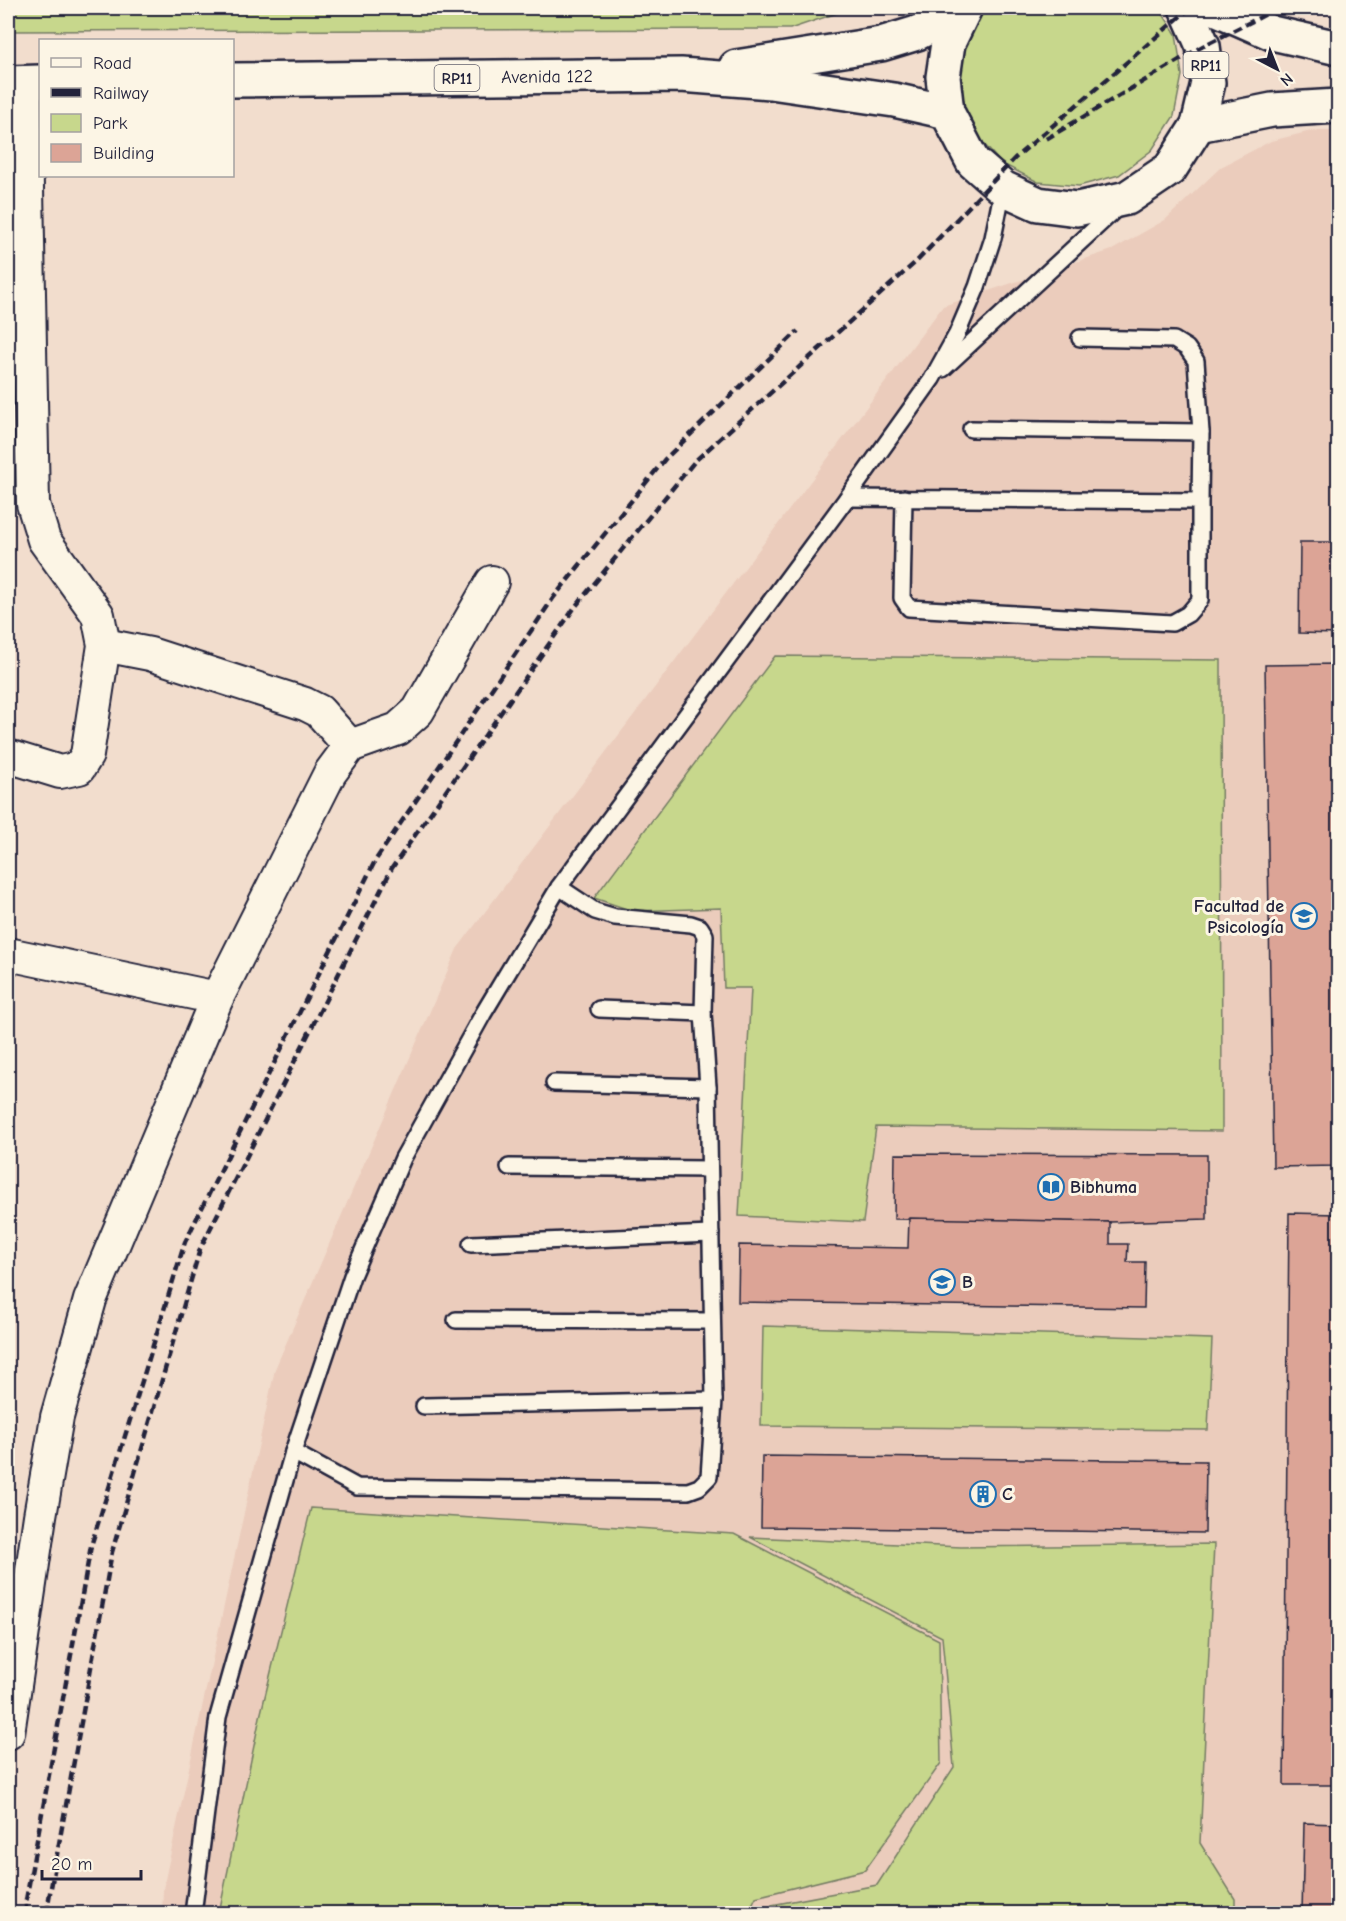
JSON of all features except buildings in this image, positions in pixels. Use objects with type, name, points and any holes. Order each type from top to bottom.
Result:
[{"type":"highway","name":"RP11","points":[[963,9],[948,43],[944,77],[947,112],[974,162],[1003,188],[1038,204],[1077,209],[1127,198],[1170,169],[1198,125],[1208,83],[1203,46],[1186,8]]},
{"type":"highway","points":[[1215,8],[1272,33],[1338,48]]},
{"type":"highway","name":"Avenida 122","points":[[681,75],[881,44],[917,33],[963,9]]},
{"type":"highway","name":"Avenida 122","points":[[234,80],[681,75],[771,82],[894,100],[947,112]]},
{"type":"highway","points":[[1198,125],[1272,110],[1338,106]]},
{"type":"street","points":[[8,756],[60,772],[79,768],[87,755],[104,645],[98,615],[44,540],[33,504],[24,83]]},
{"type":"street","points":[[8,1732],[57,1417],[90,1300],[217,998],[330,773],[350,746],[398,729],[418,711],[492,582]]},
{"type":"street","points":[[104,645],[150,654],[305,704],[319,711],[350,746]]},
{"type":"street","points":[[8,954],[217,998]]},
{"type":"lane","points":[[193,1914],[218,1717],[293,1452],[352,1276],[404,1158],[483,1014],[560,887],[932,379],[957,334],[977,287],[993,238],[1003,188]]},
{"type":"lane","points":[[932,379],[1127,198]]},
{"type":"lane","points":[[904,498],[902,598],[909,608],[1172,623],[1188,614],[1200,600],[1201,432],[1196,361],[1187,348],[1174,340],[1080,338]]},
{"type":"lane","points":[[971,429],[1201,432]]},
{"type":"lane","points":[[847,498],[1200,501]]},
{"type":"lane","points":[[293,1452],[357,1487],[688,1491],[699,1487],[710,1477],[714,1400],[708,1088],[703,1013],[705,935],[700,927],[691,924],[615,917],[595,911],[560,887]]},
{"type":"lane","points":[[599,1009],[703,1013]]},
{"type":"lane","points":[[554,1083],[708,1088]]},
{"type":"lane","points":[[509,1167],[709,1169]]},
{"type":"lane","points":[[471,1244],[711,1234]]},
{"type":"lane","points":[[456,1320],[712,1321]]},
{"type":"lane","points":[[423,1406],[714,1400]]},
{"type":"shaded area","points":[[1311,131],[1338,131],[1338,1913],[162,1914],[163,1889],[275,1369],[457,949],[943,306],[1112,250],[1165,220],[1221,167],[1271,141]]},
{"type":"green space","points":[[8,8],[852,8],[790,29],[8,31]]},
{"type":"green space","points":[[981,8],[1159,8],[1176,34],[1182,75],[1174,116],[1152,150],[1119,175],[1079,186],[1038,182],[1001,163],[974,133],[959,94],[960,53]]},
{"type":"green space","points":[[775,656],[1221,660],[1222,1131],[876,1127],[863,1222],[739,1216],[751,988],[724,988],[721,908],[633,911],[594,898]]},
{"type":"green space","points":[[763,1326],[1212,1339],[1208,1430],[761,1426]]},
{"type":"green space","points":[[311,1508],[734,1534],[939,1640],[941,1763],[865,1870],[756,1897],[748,1913],[219,1913],[260,1717]]},
{"type":"green space","points":[[750,1537],[961,1547],[1214,1544],[1200,1843],[1235,1899],[1235,1913],[771,1913],[772,1905],[877,1885],[954,1767],[942,1637]]},
{"type":"railway","points":[[48,1914],[112,1552],[200,1249],[392,868],[575,607],[695,461],[918,260],[1015,158],[1190,8]]},
{"type":"railway","points":[[1046,139],[1203,46],[1278,8]]},
{"type":"railway","points":[[26,1914],[26,1900],[91,1546],[185,1242],[375,861],[554,597],[665,459],[798,331]]},
{"type":"place","name":"Facultad de Psicología","points":[[1304,916]]},
{"type":"place","name":"Bibhuma","points":[[1051,1187]]},
{"type":"place","name":"B","points":[[942,1282]]},
{"type":"place","name":"C","points":[[983,1494]]}]
